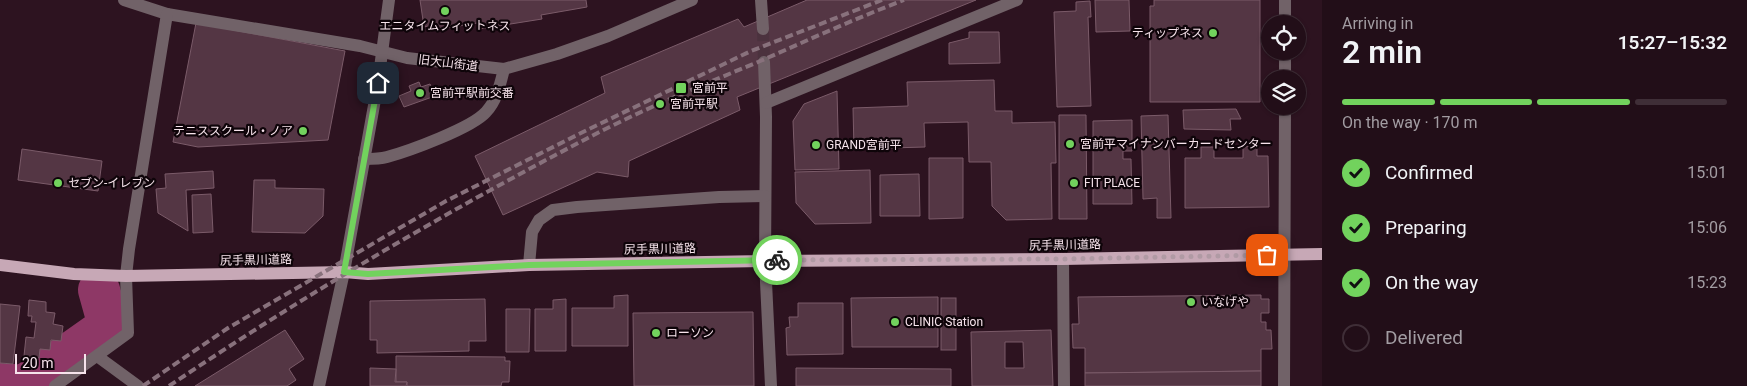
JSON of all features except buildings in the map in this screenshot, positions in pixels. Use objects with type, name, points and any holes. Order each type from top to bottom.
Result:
[{"type":"main road","name":"尻手黒川道路","points":[[0,265],[74,274],[126,276],[344,272],[368,274],[529,265],[765,260],[1063,259],[1322,254]]},
{"type":"street","name":"旧大山街道","points":[[124,0],[167,14],[384,51],[407,58],[504,69],[557,54],[608,36],[692,0]]},
{"type":"street","points":[[319,386],[344,272],[384,51],[389,0]]},
{"type":"street","points":[[761,0],[763,29]]},
{"type":"street","points":[[766,103],[1017,0]]},
{"type":"street","points":[[1285,0],[1285,15]]},
{"type":"street","points":[[55,386],[128,333],[126,276],[130,242],[167,14]]},
{"type":"street","points":[[764,62],[766,103],[765,260],[771,386]]},
{"type":"street","points":[[364,159],[386,158],[427,144],[466,125],[485,113],[496,98],[504,69]]},
{"type":"street","points":[[1284,386],[1285,115]]},
{"type":"street","points":[[529,265],[532,232],[539,220],[553,210],[719,197],[765,196]]},
{"type":"street","points":[[1063,259],[1064,386]]},
{"type":"street","points":[[97,356],[138,386]]},
{"type":"waterway","points":[[0,384],[24,386],[109,326],[99,290]]},
{"type":"tunnel","points":[[763,29],[764,62]]},
{"type":"railway","points":[[143,386],[228,328],[446,201],[751,51],[882,0]]},
{"type":"railway","points":[[169,386],[322,288],[426,226],[532,167],[628,118],[848,22],[904,0]]},
{"type":"way so far","points":[[777,260],[1063,259],[1267,255]]},
{"type":"place","name":"エニタイムフィットネス","points":[[445,11]]},
{"type":"place","name":"ティップネス","points":[[1213,33]]},
{"type":"place","name":"宮前平","points":[[681,88]]},
{"type":"place","name":"宮前平駅前交番","points":[[420,93]]},
{"type":"place","name":"宮前平駅","points":[[660,104]]},
{"type":"place","name":"テニススクール・ノア","points":[[303,131]]},
{"type":"place","name":"宮前平マイナンバーカードセンター","points":[[1070,144]]},
{"type":"place","name":"GRAND宮前平","points":[[816,145]]},
{"type":"place","name":"セブン-イレブン","points":[[58,183]]},
{"type":"place","name":"FIT PLACE","points":[[1074,183]]},
{"type":"place","name":"いなげや","points":[[1191,302]]},
{"type":"place","name":"CLINIC Station","points":[[895,322]]},
{"type":"place","name":"ローソン","points":[[656,333]]},
{"type":"route","points":[[378,83],[344,272],[368,274],[529,265],[777,260]]}]
